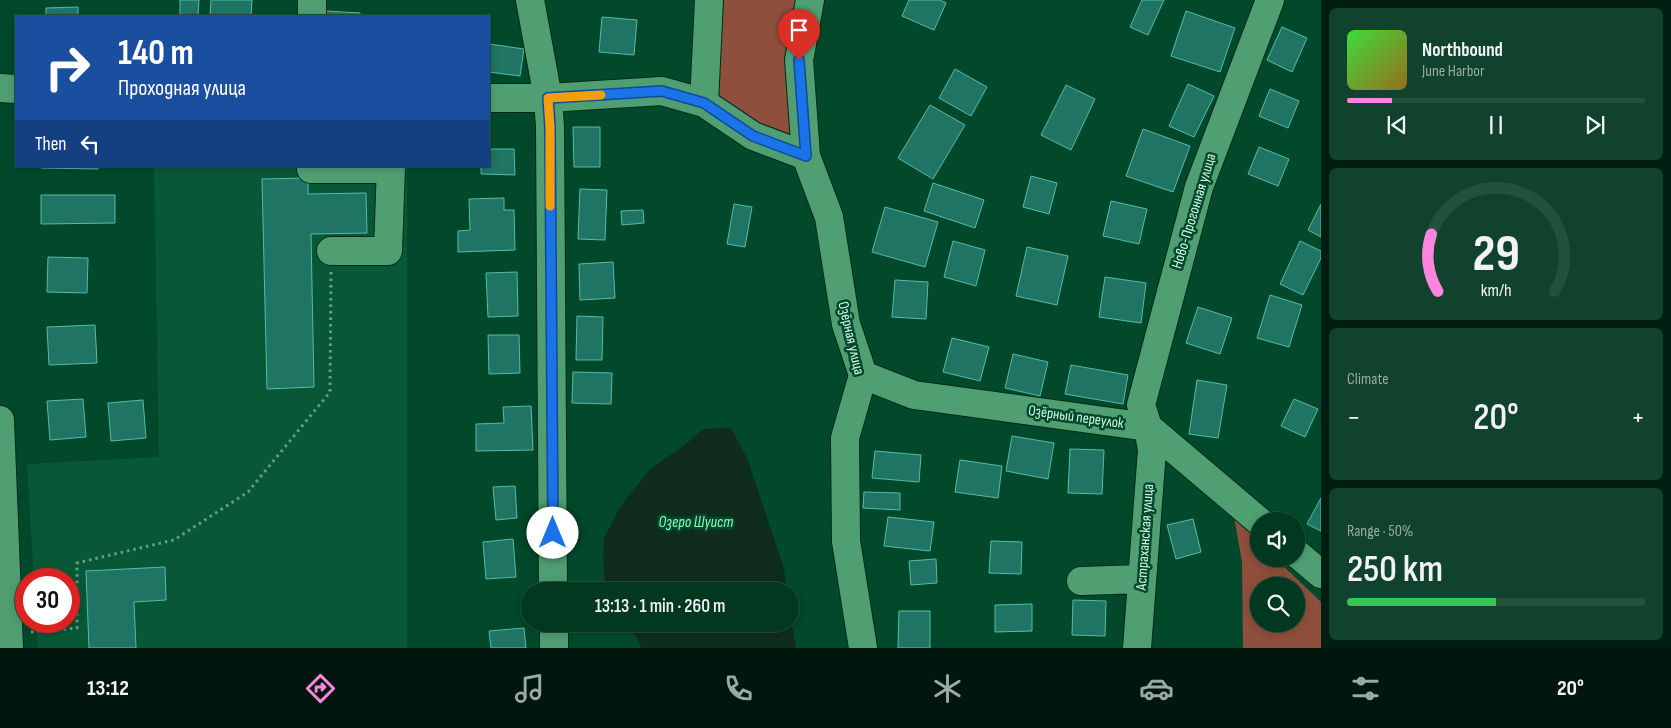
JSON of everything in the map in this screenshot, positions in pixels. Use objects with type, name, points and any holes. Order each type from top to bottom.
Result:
[{"type":"street","points":[[312,0],[312,15]]},
{"type":"street","points":[[530,0],[548,98],[550,137],[553,582]]},
{"type":"street","points":[[704,103],[708,0]]},
{"type":"street","name":"Озёрная улица","points":[[810,0],[799,60],[806,156],[829,217],[846,324],[863,375],[846,438],[846,541],[864,648]]},
{"type":"street","name":"Ново-Прогонная улица","points":[[1148,427],[1141,405],[1198,186],[1270,0]]},
{"type":"street","points":[[0,88],[15,88]]},
{"type":"street","points":[[490,98],[548,98],[662,91],[704,103],[753,136],[806,156]]},
{"type":"street","points":[[312,169],[391,168],[388,251],[331,251]]},
{"type":"street","name":"Озёрный переулок","points":[[863,375],[914,395],[1148,427]]},
{"type":"street","points":[[0,420],[0,468],[8,640]]},
{"type":"street","points":[[1148,427],[1250,513]]},
{"type":"street","name":"Астраханская улица","points":[[1136,648],[1152,450],[1148,427]]},
{"type":"street","points":[[1305,561],[1321,574]]},
{"type":"street","points":[[1081,581],[1142,579]]},
{"type":"street","points":[[554,632],[554,648]]},
{"type":"path","points":[[8,640],[77,628],[77,563],[174,540],[248,492],[330,392],[331,251]]},
{"type":"shaded area","points":[[719,0],[801,0],[793,144],[713,97]]},
{"type":"shaded area","points":[[154,167],[407,167],[407,648],[38,648],[37,633],[80,633],[80,568],[33,568],[27,464],[159,457]]},
{"type":"shaded area","points":[[1234,516],[1250,532],[1250,567],[1284,567],[1295,577],[1250,577],[1250,632],[1305,632],[1305,587],[1321,602],[1321,648],[1243,648],[1242,562]]},
{"type":"water","name":"Озеро Шуист","points":[[731,428],[747,458],[784,569],[786,582],[605,582],[603,560],[604,538],[620,507],[650,469],[685,445],[703,429]]},
{"type":"water","points":[[633,632],[793,632],[796,648],[641,648]]},
{"type":"building","points":[[180,0],[199,0],[198,15],[180,15]]},
{"type":"building","points":[[211,0],[252,0],[251,15],[210,15]]},
{"type":"building","points":[[909,0],[940,0],[946,3],[934,30],[902,16]]},
{"type":"building","points":[[1142,0],[1164,0],[1148,35],[1130,27]]},
{"type":"building","points":[[78,7],[78,15],[46,15],[46,8]]},
{"type":"building","points":[[326,11],[360,13],[360,15],[326,15]]},
{"type":"building","points":[[1186,11],[1235,28],[1220,72],[1171,56]]},
{"type":"building","points":[[602,17],[637,20],[634,55],[599,52]]},
{"type":"building","points":[[1282,27],[1307,38],[1292,72],[1267,60]]},
{"type":"building","points":[[490,44],[524,49],[520,76],[490,72]]},
{"type":"building","points":[[955,69],[987,87],[971,116],[939,98]]},
{"type":"building","points":[[1188,84],[1214,96],[1194,137],[1169,126]]},
{"type":"building","points":[[1066,85],[1095,99],[1071,150],[1041,135]]},
{"type":"building","points":[[1270,89],[1299,101],[1288,128],[1259,116]]},
{"type":"building","points":[[930,105],[965,125],[933,179],[898,158]]},
{"type":"building","points":[[573,127],[600,127],[600,167],[574,167]]},
{"type":"building","points":[[1143,129],[1190,146],[1173,192],[1126,176]]},
{"type":"building","points":[[1259,147],[1289,159],[1278,186],[1248,174]]},
{"type":"building","points":[[490,149],[514,149],[515,175],[481,174],[481,167],[490,167]]},
{"type":"building","points":[[98,167],[98,169],[41,168]]},
{"type":"building","points":[[1031,176],[1057,183],[1049,214],[1023,207]]},
{"type":"building","points":[[308,178],[308,194],[366,193],[367,233],[311,234],[314,387],[267,389],[262,179]]},
{"type":"building","points":[[933,183],[984,200],[975,228],[924,211]]},
{"type":"building","points":[[580,189],[607,190],[605,240],[578,239]]},
{"type":"building","points":[[41,195],[115,195],[115,223],[41,224]]},
{"type":"building","points":[[504,198],[504,210],[514,210],[515,250],[458,252],[458,231],[470,230],[469,199]]},
{"type":"building","points":[[1111,201],[1147,209],[1139,244],[1103,236]]},
{"type":"building","points":[[734,204],[752,207],[745,247],[727,244]]},
{"type":"building","points":[[1321,204],[1321,237],[1308,230]]},
{"type":"building","points":[[885,207],[938,222],[925,267],[872,252]]},
{"type":"building","points":[[643,210],[644,223],[622,225],[621,211]]},
{"type":"building","points":[[953,241],[985,250],[976,286],[944,277]]},
{"type":"building","points":[[1300,241],[1321,251],[1321,258],[1303,295],[1280,284]]},
{"type":"building","points":[[1027,247],[1068,256],[1057,305],[1016,296]]},
{"type":"building","points":[[48,257],[88,258],[87,293],[47,292]]},
{"type":"building","points":[[613,262],[615,298],[580,300],[579,264]]},
{"type":"building","points":[[517,272],[518,316],[488,317],[486,273]]},
{"type":"building","points":[[1105,277],[1146,283],[1141,323],[1099,317]]},
{"type":"building","points":[[895,280],[928,282],[926,319],[892,317]]},
{"type":"building","points":[[1270,295],[1302,305],[1289,347],[1257,338]]},
{"type":"building","points":[[1198,307],[1232,318],[1220,354],[1186,343]]},
{"type":"building","points":[[577,316],[603,317],[602,360],[576,360]]},
{"type":"building","points":[[95,325],[97,363],[49,365],[47,327]]},
{"type":"building","points":[[488,335],[519,335],[520,373],[489,374]]},
{"type":"building","points":[[952,338],[989,347],[980,381],[943,372]]},
{"type":"building","points":[[1013,354],[1048,362],[1040,396],[1005,388]]},
{"type":"building","points":[[1071,365],[1128,375],[1123,404],[1065,394]]},
{"type":"building","points":[[573,372],[612,373],[611,404],[572,403]]},
{"type":"building","points":[[1197,380],[1227,385],[1218,438],[1189,434]]},
{"type":"building","points":[[83,399],[86,437],[50,440],[47,401]]},
{"type":"building","points":[[1294,399],[1318,409],[1305,437],[1281,426]]},
{"type":"building","points":[[143,400],[146,438],[111,441],[108,403]]},
{"type":"building","points":[[531,406],[533,450],[476,451],[476,424],[504,423],[503,407]]},
{"type":"building","points":[[1012,436],[1054,443],[1048,479],[1006,471]]},
{"type":"building","points":[[1070,449],[1104,450],[1102,494],[1068,493]]},
{"type":"building","points":[[875,451],[921,455],[919,482],[872,478]]},
{"type":"building","points":[[960,460],[1002,466],[998,498],[955,492]]},
{"type":"building","points":[[515,486],[517,518],[496,520],[493,487]]},
{"type":"building","points":[[864,492],[900,493],[900,510],[863,508]]},
{"type":"building","points":[[1321,498],[1321,531],[1307,524]]},
{"type":"building","points":[[888,517],[934,522],[930,551],[884,546]]},
{"type":"building","points":[[1193,519],[1201,552],[1176,559],[1167,525]]},
{"type":"building","points":[[513,539],[516,577],[486,579],[483,542]]},
{"type":"building","points":[[991,541],[1022,542],[1021,574],[989,573]]},
{"type":"building","points":[[936,559],[937,583],[911,585],[909,561]]},
{"type":"building","points":[[165,567],[166,600],[134,602],[136,648],[89,648],[86,571]]},
{"type":"building","points":[[1073,600],[1106,601],[1105,636],[1072,635]]},
{"type":"building","points":[[1032,604],[1032,631],[995,632],[995,605]]},
{"type":"building","points":[[899,611],[930,611],[930,648],[898,648]]},
{"type":"building","points":[[521,628],[521,632],[524,632],[526,648],[491,648],[489,631]]},
{"type":"slow traffic","points":[[550,206],[548,98],[601,95]]},
{"type":"route","points":[[553,533],[550,127],[548,98],[662,91],[704,103],[753,136],[806,156],[799,60]]}]
